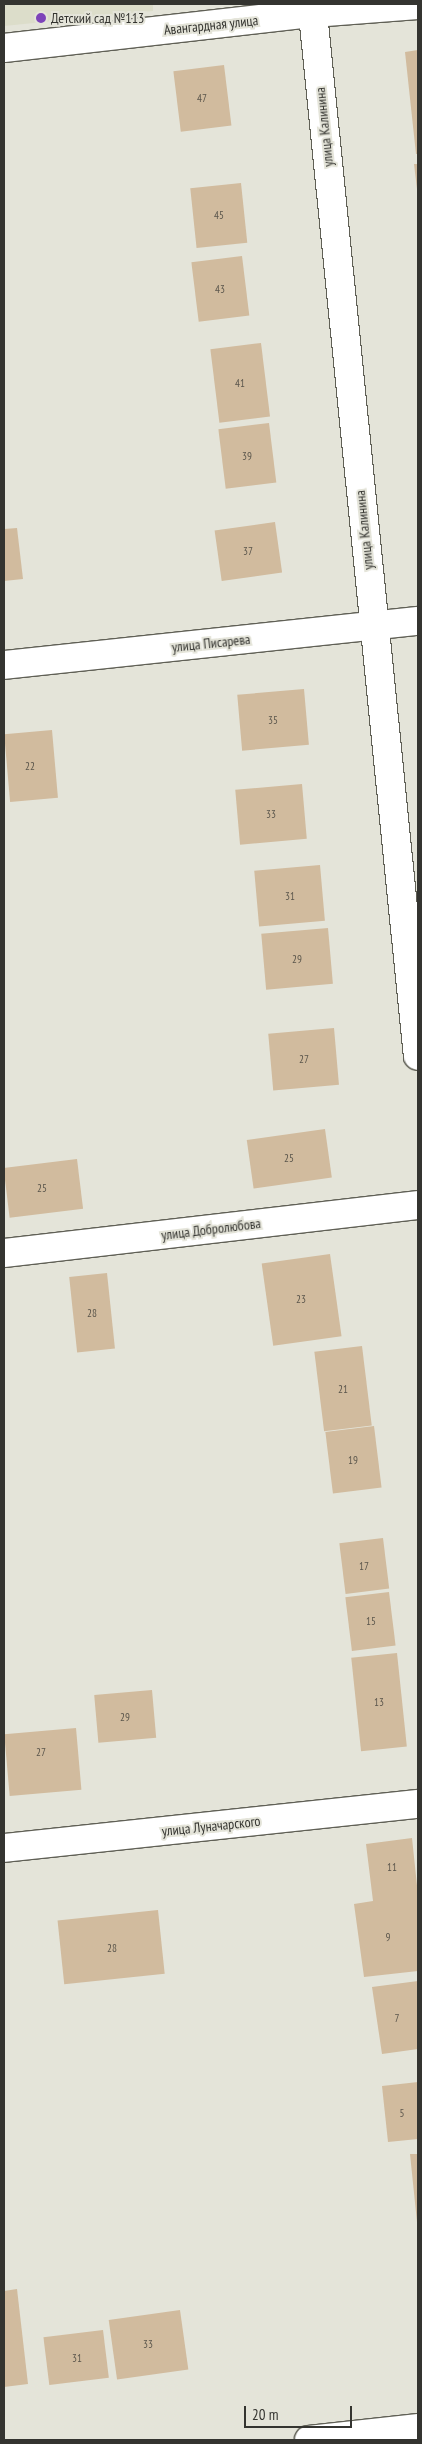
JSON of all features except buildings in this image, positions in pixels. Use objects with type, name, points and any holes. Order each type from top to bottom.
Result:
[{"type":"street","name":"Авангардная улица","points":[[4,48],[313,8],[418,5]]},
{"type":"street","name":"улица Калинина","points":[[313,8],[418,1056]]},
{"type":"street","name":"улица Писарева","points":[[4,665],[418,621]]},
{"type":"street","name":"улица Добролюбова","points":[[4,1253],[418,1206]]},
{"type":"street","name":"улица Луначарского","points":[[4,1848],[418,1804]]},
{"type":"street","points":[[309,2440],[418,2428]]},
{"type":"shaded area","name":"Детский сад №113","points":[[4,4],[153,4],[153,11],[4,26]]},
{"type":"place","name":"Детский сад №113","points":[[41,18]]}]
